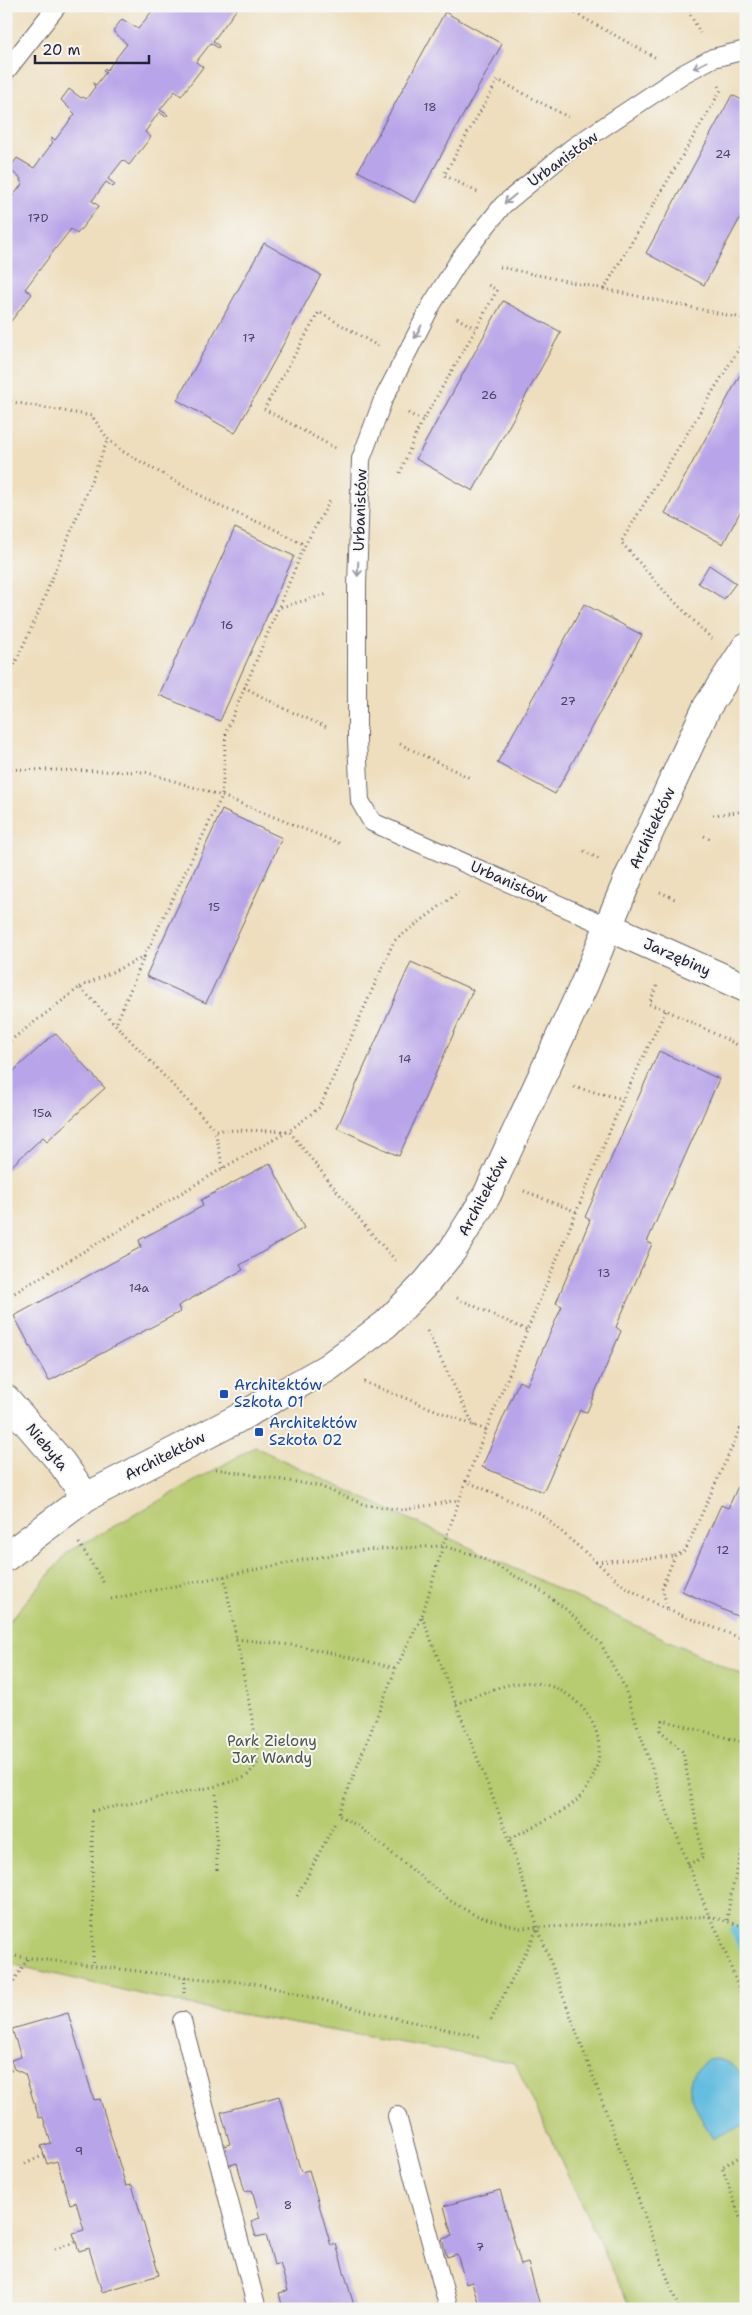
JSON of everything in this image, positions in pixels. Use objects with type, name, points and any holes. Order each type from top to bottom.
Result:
[{"type":"street","name":"Architektów","points":[[6,1557],[86,1497],[235,1420],[328,1368],[386,1324],[414,1296],[452,1251],[487,1195],[609,927],[630,874],[708,707],[746,648]]},
{"type":"street","name":"Jarzębiny","points":[[609,927],[746,988]]},
{"type":"street","name":"Niebyła","points":[[6,1399],[60,1462],[86,1497]]},
{"type":"lane","points":[[6,71],[57,6]]},
{"type":"lane","name":"Urbanistów","points":[[609,927],[372,822],[360,801],[357,741],[361,459],[378,408],[432,304],[460,258],[503,205],[572,148],[683,74],[713,58],[746,50]]},
{"type":"lane","points":[[182,2022],[258,2309]]},
{"type":"lane","points":[[396,2116],[449,2309]]},
{"type":"path","points":[[562,6],[683,74]]},
{"type":"path","points":[[604,289],[721,90],[704,64]]},
{"type":"path","points":[[503,205],[444,175],[498,80],[598,132]]},
{"type":"path","points":[[500,267],[746,319]]},
{"type":"path","points":[[400,473],[418,429],[498,290],[488,285]]},
{"type":"path","points":[[432,304],[476,329]]},
{"type":"path","points":[[361,459],[349,456],[264,409],[319,312],[403,360]]},
{"type":"path","points":[[716,643],[665,592],[621,542],[746,337]]},
{"type":"path","points":[[6,401],[92,416],[108,439],[122,451],[204,498],[305,545]]},
{"type":"path","points":[[6,683],[39,611],[108,439]]},
{"type":"path","points":[[116,1024],[144,957],[222,796],[226,732],[244,687],[281,607],[305,545],[324,514],[331,497]]},
{"type":"path","points":[[281,607],[358,586]]},
{"type":"path","points":[[244,687],[285,709],[357,741]]},
{"type":"path","points":[[400,744],[470,778]]},
{"type":"path","points":[[6,769],[145,772],[222,796],[341,844]]},
{"type":"path","points":[[713,815],[746,811]]},
{"type":"path","points":[[704,836],[713,840]]},
{"type":"path","points":[[584,851],[606,862]]},
{"type":"path","points":[[6,1298],[223,1168],[289,1131],[320,1107],[394,941],[465,887]]},
{"type":"path","points":[[653,888],[674,899]]},
{"type":"path","points":[[6,1044],[80,987],[144,957]]},
{"type":"path","points":[[660,980],[649,1004],[666,1010],[746,1049]]},
{"type":"path","points":[[80,987],[215,1130],[223,1168]]},
{"type":"path","points":[[666,1010],[623,1099],[526,1330],[458,1500],[422,1616],[396,1668],[338,1815],[358,1826],[452,1902],[475,1915],[519,1928],[625,1924],[710,1916],[746,1927]]},
{"type":"path","points":[[566,1085],[623,1099]]},
{"type":"path","points":[[215,1130],[289,1131]]},
{"type":"path","points":[[289,1131],[369,1231],[395,1260]]},
{"type":"path","points":[[519,1188],[577,1212]]},
{"type":"path","points":[[449,1294],[526,1330]]},
{"type":"path","points":[[427,1330],[474,1426]]},
{"type":"path","points":[[364,1382],[486,1430]]},
{"type":"path","points":[[596,1562],[675,1556],[686,1551],[746,1416]]},
{"type":"path","points":[[212,1469],[319,1486],[366,1506],[404,1510],[458,1500]]},
{"type":"path","points":[[466,1481],[541,1514],[625,1587],[668,1610],[746,1640]]},
{"type":"path","points":[[76,1539],[105,1585]]},
{"type":"path","points":[[111,1599],[364,1550],[443,1546],[478,1556],[537,1588],[567,1610],[601,1644],[624,1686],[663,1801],[719,1935],[746,2008]]},
{"type":"path","points":[[668,1610],[662,1587],[675,1556]]},
{"type":"path","points":[[92,1810],[217,1786],[246,1777],[258,1763],[257,1744],[224,1576]]},
{"type":"path","points":[[422,1616],[508,1839],[538,1928],[679,2309]]},
{"type":"path","points":[[236,1639],[300,1646],[396,1668]]},
{"type":"path","points":[[456,1704],[500,1686],[535,1682],[555,1687],[573,1696],[594,1725],[599,1748],[595,1771],[584,1792],[565,1809],[508,1839]]},
{"type":"path","points":[[688,1864],[703,1858],[700,1838],[684,1752],[660,1730],[663,1720],[746,1743]]},
{"type":"path","points":[[216,1794],[217,1872]]},
{"type":"path","points":[[92,1821],[93,1965]]},
{"type":"path","points":[[297,1896],[336,1821]]},
{"type":"path","points":[[727,1920],[731,1894],[746,1835]]},
{"type":"path","points":[[491,2020],[538,1928]]},
{"type":"path","points":[[6,1955],[194,1978],[254,1983],[390,2017],[482,2037]]},
{"type":"path","points":[[6,1994],[28,1958]]},
{"type":"path","points":[[6,2072],[14,2069]]},
{"type":"path","points":[[746,2153],[722,2167],[746,2235]]},
{"type":"path","points":[[25,2164],[44,2155]]},
{"type":"path","points":[[54,2249],[76,2242]]},
{"type":"green space","name":"Park Zielony Jar Wandy","points":[[255,1447],[746,1677],[746,2309],[631,2309],[515,2063],[183,2004],[6,1963],[6,1625],[68,1552]]},
{"type":"water","points":[[716,2059],[728,2062],[741,2075],[746,2093],[746,2125],[712,2138],[696,2108],[690,2092],[690,2085],[694,2074],[706,2060]]},
{"type":"building","points":[[156,6],[239,6],[213,41],[219,46],[218,48],[211,43],[196,62],[203,67],[181,96],[175,91],[160,110],[168,115],[166,117],[159,112],[145,132],[151,137],[129,165],[123,160],[108,179],[115,184],[113,187],[106,182],[92,201],[99,206],[77,234],[71,229],[56,248],[25,289],[32,294],[8,325],[6,324],[6,205],[23,183],[9,169],[17,158],[34,168],[53,142],[50,140],[52,138],[55,140],[75,114],[61,100],[69,89],[81,98],[86,99],[95,87],[93,83],[96,85],[106,72],[103,70],[105,68],[107,70],[127,44],[113,31],[122,19],[138,29]]},
{"type":"building","points":[[445,12],[502,44],[415,203],[358,171]]},
{"type":"building","points":[[732,95],[746,102],[746,207],[704,285],[646,253]]},
{"type":"building","points":[[264,243],[321,275],[235,433],[177,400]]},
{"type":"building","points":[[503,301],[561,332],[473,491],[416,459]]},
{"type":"building","points":[[746,364],[746,501],[723,544],[665,513]]},
{"type":"building","points":[[235,528],[294,556],[220,721],[159,695]]},
{"type":"building","points":[[709,565],[736,583],[724,599],[698,583]]},
{"type":"building","points":[[584,604],[642,635],[555,794],[497,763]]},
{"type":"building","points":[[222,810],[282,838],[206,1003],[146,976]]},
{"type":"building","points":[[411,962],[473,990],[399,1156],[337,1128]]},
{"type":"building","points":[[55,1033],[105,1088],[47,1141],[43,1137],[6,1171],[6,1078]]},
{"type":"building","points":[[659,1051],[719,1079],[647,1242],[652,1244],[616,1327],[621,1331],[587,1412],[580,1410],[543,1492],[482,1467],[519,1381],[527,1385],[562,1306],[556,1303],[590,1220],[585,1217]]},
{"type":"building","points":[[270,1163],[304,1228],[240,1265],[243,1270],[178,1306],[180,1312],[49,1381],[14,1316],[141,1247],[139,1240],[203,1206],[201,1200]]},
{"type":"building","points":[[746,1469],[746,1608],[741,1618],[682,1591],[721,1505],[728,1508]]},
{"type":"building","points":[[68,2013],[94,2100],[100,2099],[126,2186],[132,2185],[159,2275],[102,2292],[89,2248],[79,2251],[73,2233],[84,2230],[76,2202],[70,2204],[57,2161],[47,2164],[41,2146],[51,2143],[43,2117],[39,2118],[25,2074],[14,2069],[11,2060],[21,2057],[12,2029]]},
{"type":"building","points":[[279,2096],[301,2172],[309,2170],[331,2246],[336,2244],[355,2309],[283,2309],[279,2293],[288,2291],[280,2263],[274,2265],[266,2235],[256,2237],[251,2221],[260,2218],[252,2190],[245,2192],[237,2163],[227,2166],[221,2147],[230,2144],[221,2112]]},
{"type":"building","points":[[500,2190],[521,2265],[528,2263],[541,2309],[480,2309],[472,2282],[466,2284],[457,2254],[447,2257],[442,2239],[452,2236],[444,2206]]},
{"type":"waterway","points":[[736,1931],[746,1952]]},
{"type":"place","name":"Architektów Szkoła 01","points":[[224,1394]]},
{"type":"place","name":"Architektów Szkoła 02","points":[[259,1432]]}]
